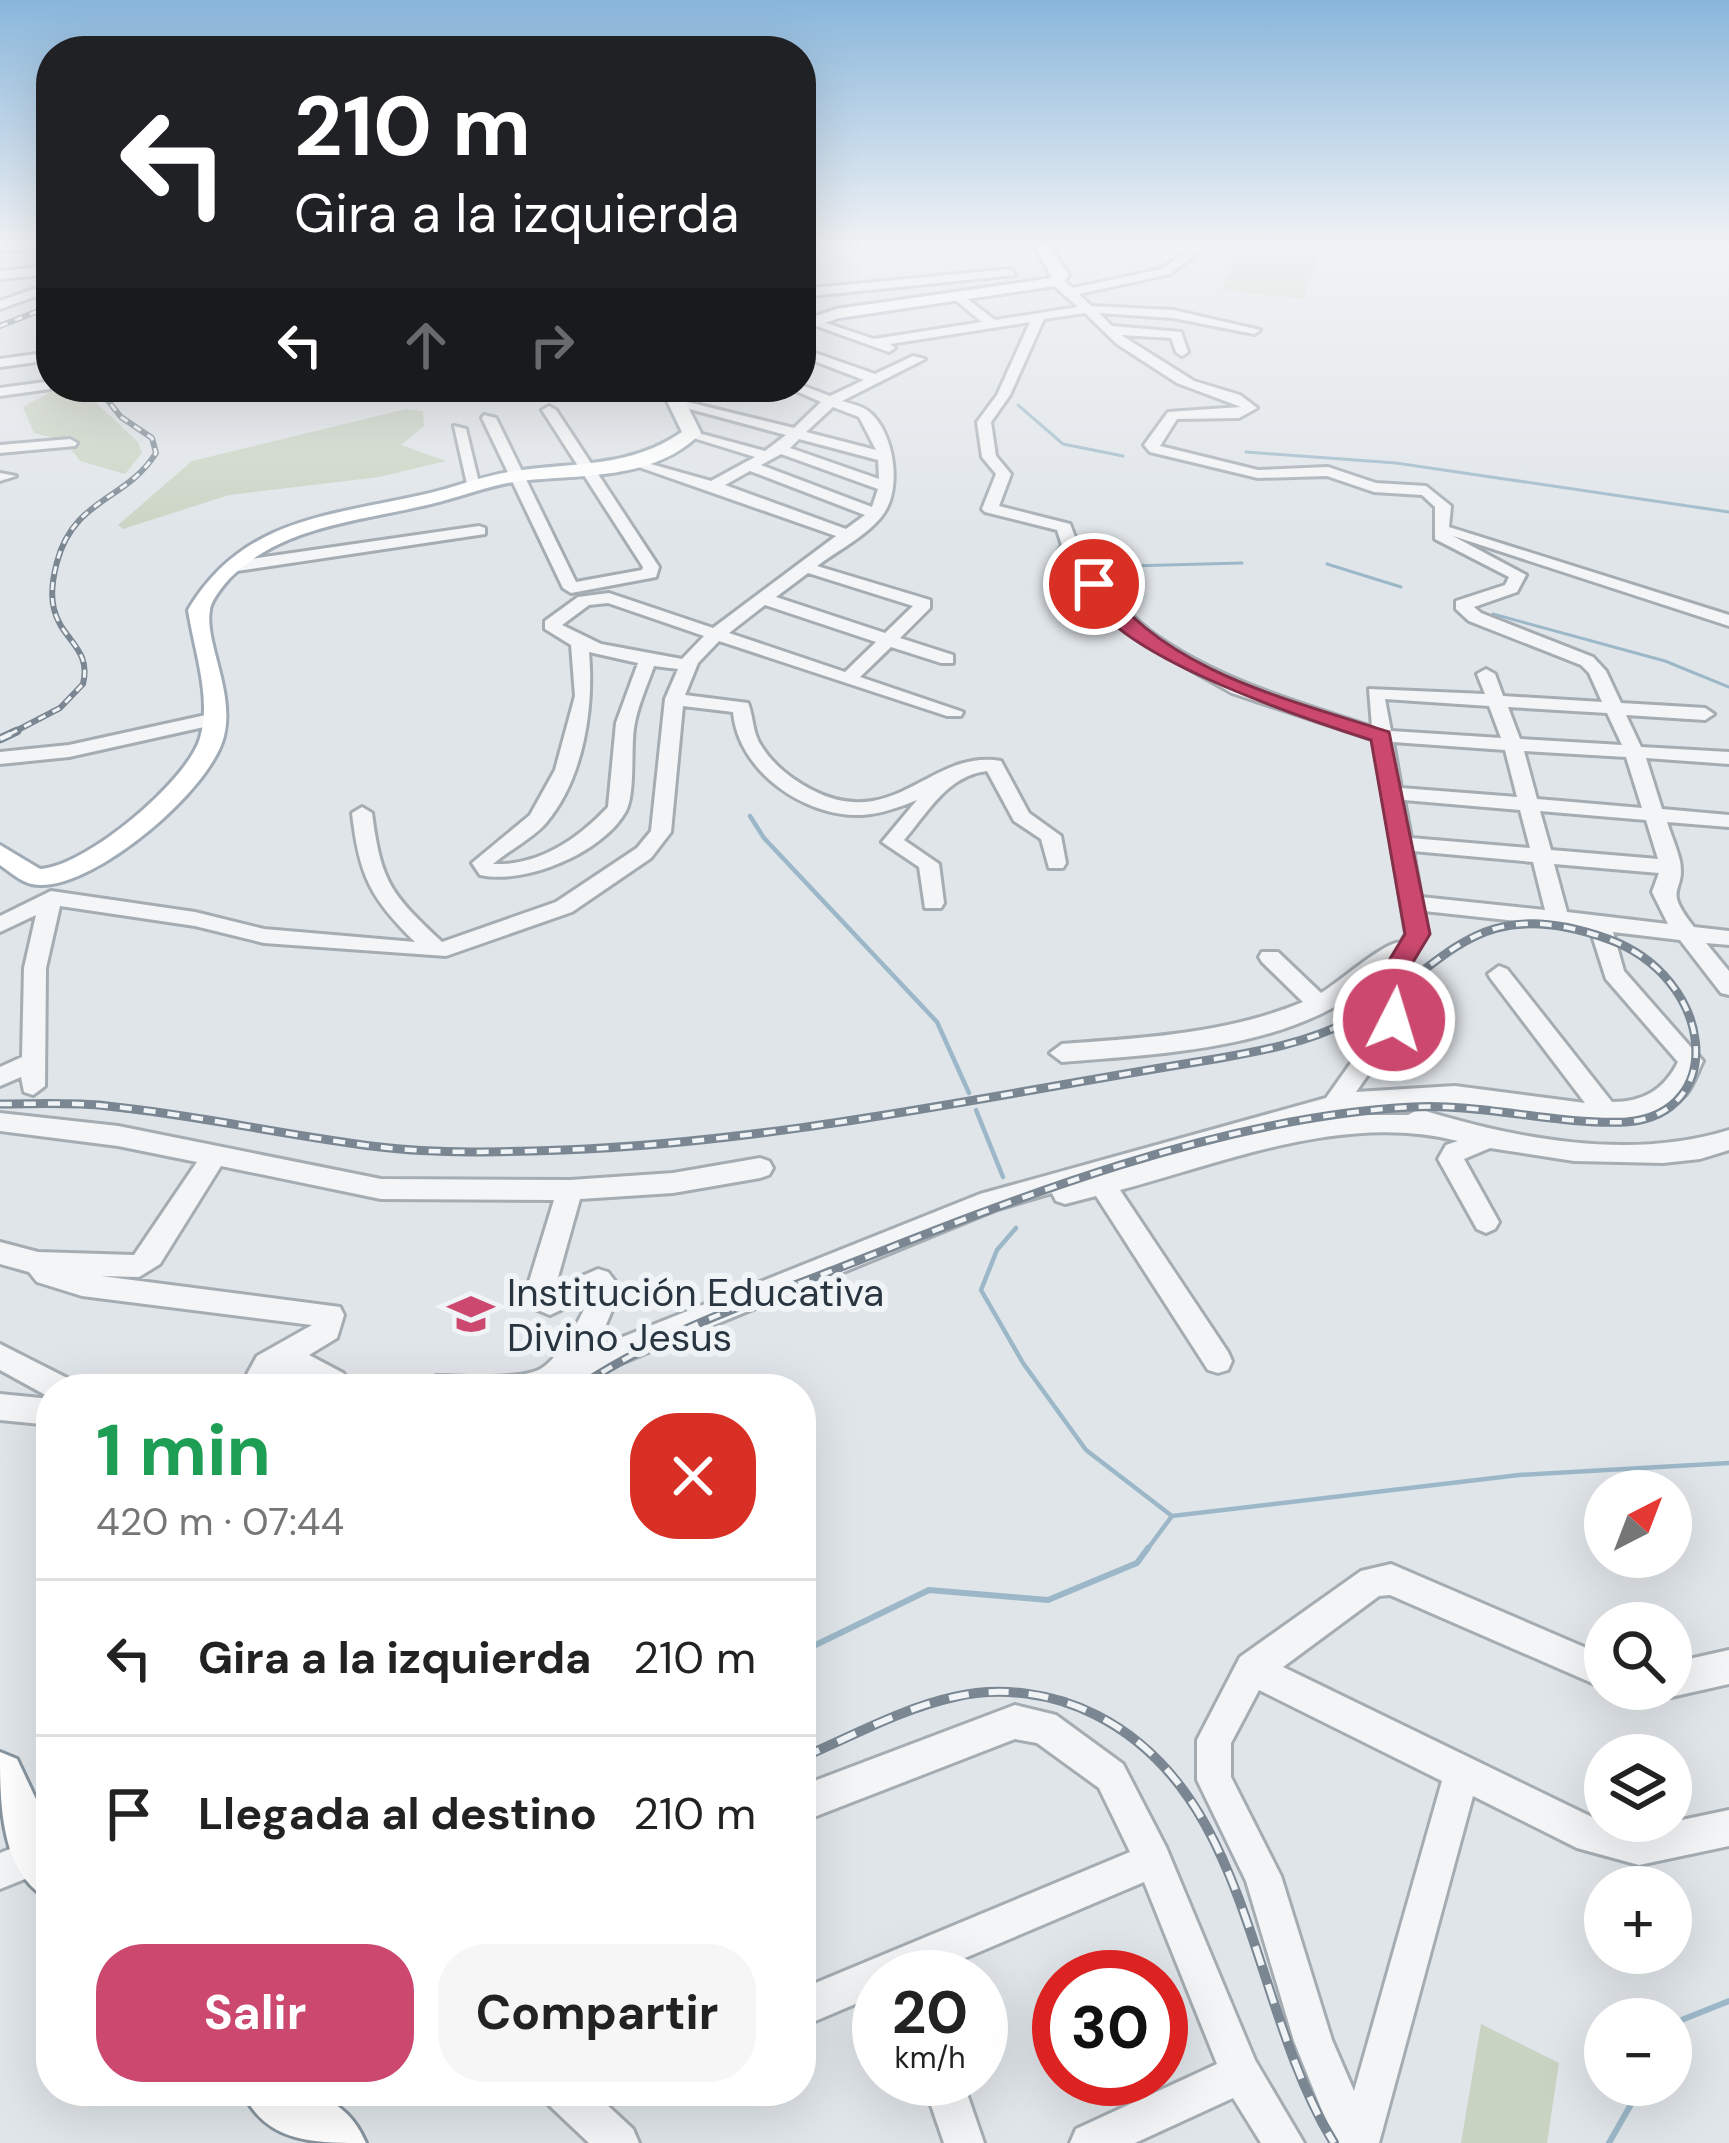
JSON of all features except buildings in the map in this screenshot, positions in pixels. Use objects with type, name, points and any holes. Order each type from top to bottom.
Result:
[{"type":"highway","points":[[0,1776],[29,1867]]},
{"type":"highway","points":[[289,2106],[338,2143]]},
{"type":"main road","points":[[0,853],[43,888],[107,851],[198,764],[211,746],[217,692],[199,610],[230,568],[291,534],[475,484],[640,465],[692,433],[683,402]]},
{"type":"street","points":[[712,486],[773,452],[832,400],[918,358],[869,342]]},
{"type":"street","points":[[873,343],[879,342]]},
{"type":"street","points":[[1024,342],[1018,353],[1016,379],[984,422],[989,457],[1004,475],[990,509],[1010,518],[1064,527],[1071,534],[1070,545],[1057,569],[1094,584],[1108,605],[1147,638],[1238,689],[1381,736],[1729,758]]},
{"type":"street","points":[[1123,342],[1187,383],[1227,393],[1250,408],[1239,414],[1173,415],[1151,445],[1155,449],[1258,474],[1328,471],[1374,487],[1426,491],[1442,506],[1441,536],[1518,575],[1510,589],[1466,600],[1467,610],[1587,661],[1616,708],[1672,867],[1663,892],[1684,935],[1729,987]]},
{"type":"street","points":[[1178,342],[1182,352]]},
{"type":"street","points":[[1134,349],[1204,353]]},
{"type":"street","points":[[0,363],[36,358]]},
{"type":"street","points":[[816,358],[874,379]]},
{"type":"street","points":[[0,392],[36,387]]},
{"type":"street","points":[[43,888],[264,936],[439,951],[564,907],[655,842],[666,814],[674,699],[687,665],[716,634],[876,514],[886,487],[887,458],[864,414],[816,395]]},
{"type":"street","points":[[707,402],[887,458]]},
{"type":"street","points":[[489,418],[571,588],[650,574],[651,567],[549,410]]},
{"type":"street","points":[[459,429],[475,484]]},
{"type":"street","points":[[692,433],[886,487]]},
{"type":"street","points":[[0,449],[70,442]]},
{"type":"street","points":[[640,465],[844,535]]},
{"type":"street","points":[[750,466],[876,514]]},
{"type":"street","points":[[1441,528],[1729,621]]},
{"type":"street","points":[[230,568],[479,531]]},
{"type":"street","points":[[805,566],[926,605],[848,679]]},
{"type":"street","points":[[687,665],[646,662],[579,640],[551,625],[584,601],[609,598],[954,712]]},
{"type":"street","points":[[764,599],[947,659]]},
{"type":"street","points":[[579,640],[584,696],[566,770],[549,806],[482,863],[487,870],[507,871],[559,856],[618,808],[626,723],[646,662]]},
{"type":"street","points":[[1486,674],[1513,745],[1558,917]]},
{"type":"street","points":[[1334,1106],[1394,1020],[1388,982],[1418,934],[1375,693],[1705,714]]},
{"type":"street","points":[[674,699],[741,707],[743,731],[766,763],[788,784],[839,807],[870,809],[939,784],[966,767],[994,765],[1021,817],[1052,836],[1056,863]]},
{"type":"street","points":[[0,758],[90,747],[215,719]]},
{"type":"street","points":[[933,903],[928,864],[892,842],[939,792],[939,784]]},
{"type":"street","points":[[1394,793],[1729,821]]},
{"type":"street","points":[[362,813],[368,872],[375,887],[439,951]]},
{"type":"street","points":[[1403,844],[1672,867]]},
{"type":"street","points":[[0,925],[43,888]]},
{"type":"street","points":[[0,1077],[34,1073],[35,968],[43,888]]},
{"type":"street","points":[[1414,914],[1558,917],[1729,938]]},
{"type":"street","points":[[1063,1053],[1195,1041],[1321,1006],[1372,973],[1414,914]]},
{"type":"street","points":[[1054,1197],[1334,1106],[1392,1096],[1458,1095],[1607,1114],[1634,1112],[1657,1102],[1687,1074],[1690,1061],[1614,974],[1599,923]]},
{"type":"street","points":[[1270,957],[1321,1006]]},
{"type":"street","points":[[1498,974],[1607,1114]]},
{"type":"street","points":[[1392,1096],[1432,1124]]},
{"type":"street","points":[[0,1122],[91,1131],[381,1189],[570,1190],[760,1168]]},
{"type":"street","points":[[563,1374],[913,1230],[1334,1124],[1432,1124],[1490,1138],[1632,1156],[1729,1140]]},
{"type":"street","points":[[1486,1222],[1451,1159],[1455,1152],[1490,1138]]},
{"type":"street","points":[[0,1253],[38,1263],[132,1268],[146,1262],[215,1154]]},
{"type":"street","points":[[1089,1183],[1218,1361]]},
{"type":"street","points":[[555,1374],[592,1326],[607,1289],[598,1280],[550,1304],[538,1298],[570,1190]]},
{"type":"street","points":[[38,1263],[57,1279],[82,1285],[330,1316],[327,1330],[264,1374]]},
{"type":"street","points":[[0,1356],[36,1375]]},
{"type":"street","points":[[268,1374],[304,1361],[322,1374]]},
{"type":"street","points":[[0,1407],[36,1411]]},
{"type":"street","points":[[1357,2143],[1313,2041],[1263,1876],[1214,1780],[1214,1740],[1252,1669],[1372,1582],[1391,1579],[1584,1664]]},
{"type":"street","points":[[1692,1675],[1729,1667]]},
{"type":"street","points":[[1252,1669],[1590,1835],[1639,1847],[1729,1828]]},
{"type":"street","points":[[816,1798],[1016,1722],[1044,1727],[1111,1776],[1153,1860],[1241,2074],[1284,2143]]},
{"type":"street","points":[[1357,2143],[1462,1773]]},
{"type":"street","points":[[948,1950],[1153,1860]]},
{"type":"street","points":[[816,2002],[852,1989]]},
{"type":"street","points":[[1090,2143],[1241,2074]]},
{"type":"street","points":[[579,2106],[619,2143]]},
{"type":"street","points":[[951,2106],[964,2143]]},
{"type":"green space","points":[[36,400],[95,402],[138,442],[142,453],[125,474],[80,461],[65,441],[34,433],[23,407]]},
{"type":"green space","points":[[406,409],[423,411],[424,426],[401,445],[446,461],[379,477],[229,495],[123,529],[118,525],[192,461]]},
{"type":"green space","points":[[1481,2024],[1559,2063],[1547,2143],[1461,2143]]},
{"type":"waterway","points":[[1018,405],[1063,444],[1123,456]]},
{"type":"waterway","points":[[1246,452],[1396,463],[1729,512]]},
{"type":"waterway","points":[[1091,567],[1242,563]]},
{"type":"waterway","points":[[1327,564],[1401,587]]},
{"type":"waterway","points":[[1493,614],[1665,661],[1729,687]]},
{"type":"waterway","points":[[750,816],[764,838],[937,1022],[969,1093]]},
{"type":"waterway","points":[[976,1110],[1003,1177]]},
{"type":"waterway","points":[[1016,1228],[997,1250],[981,1290],[1023,1363],[1086,1450],[1172,1516]]},
{"type":"waterway","points":[[1172,1516],[1519,1475],[1729,1463]]},
{"type":"waterway","points":[[1146,1551],[1172,1516]]},
{"type":"waterway","points":[[816,1645],[929,1590],[1048,1600],[1137,1563],[1148,1548]]},
{"type":"waterway","points":[[1692,2016],[1729,2001]]},
{"type":"waterway","points":[[1609,2143],[1630,2106]]},
{"type":"railway","points":[[10,734],[60,708],[83,684],[80,653],[54,609],[57,562],[75,525],[144,469],[156,453],[152,438],[121,417],[109,402]]},
{"type":"railway","points":[[0,739],[17,731]]},
{"type":"railway","points":[[0,1104],[107,1106],[425,1151],[563,1150],[727,1137],[890,1114],[1282,1045],[1347,1022],[1464,942],[1523,924],[1561,926],[1608,939],[1643,957],[1670,982],[1687,1011],[1695,1042],[1694,1071],[1682,1095],[1659,1113],[1626,1122],[1599,1122],[1412,1107],[1340,1114],[1193,1144],[1048,1189],[738,1307],[599,1374]]},
{"type":"railway","points":[[816,1751],[914,1709],[990,1692],[1026,1694],[1079,1707],[1148,1750],[1187,1796],[1218,1848],[1306,2088],[1334,2143]]},
{"type":"place","name":"Institución Educativa Divino Jesus","points":[[471,1314]]},
{"type":"route","points":[[1094,584],[1098,595],[1147,638],[1238,689],[1381,736],[1418,934],[1388,982],[1396,1006],[1394,1020]]}]
